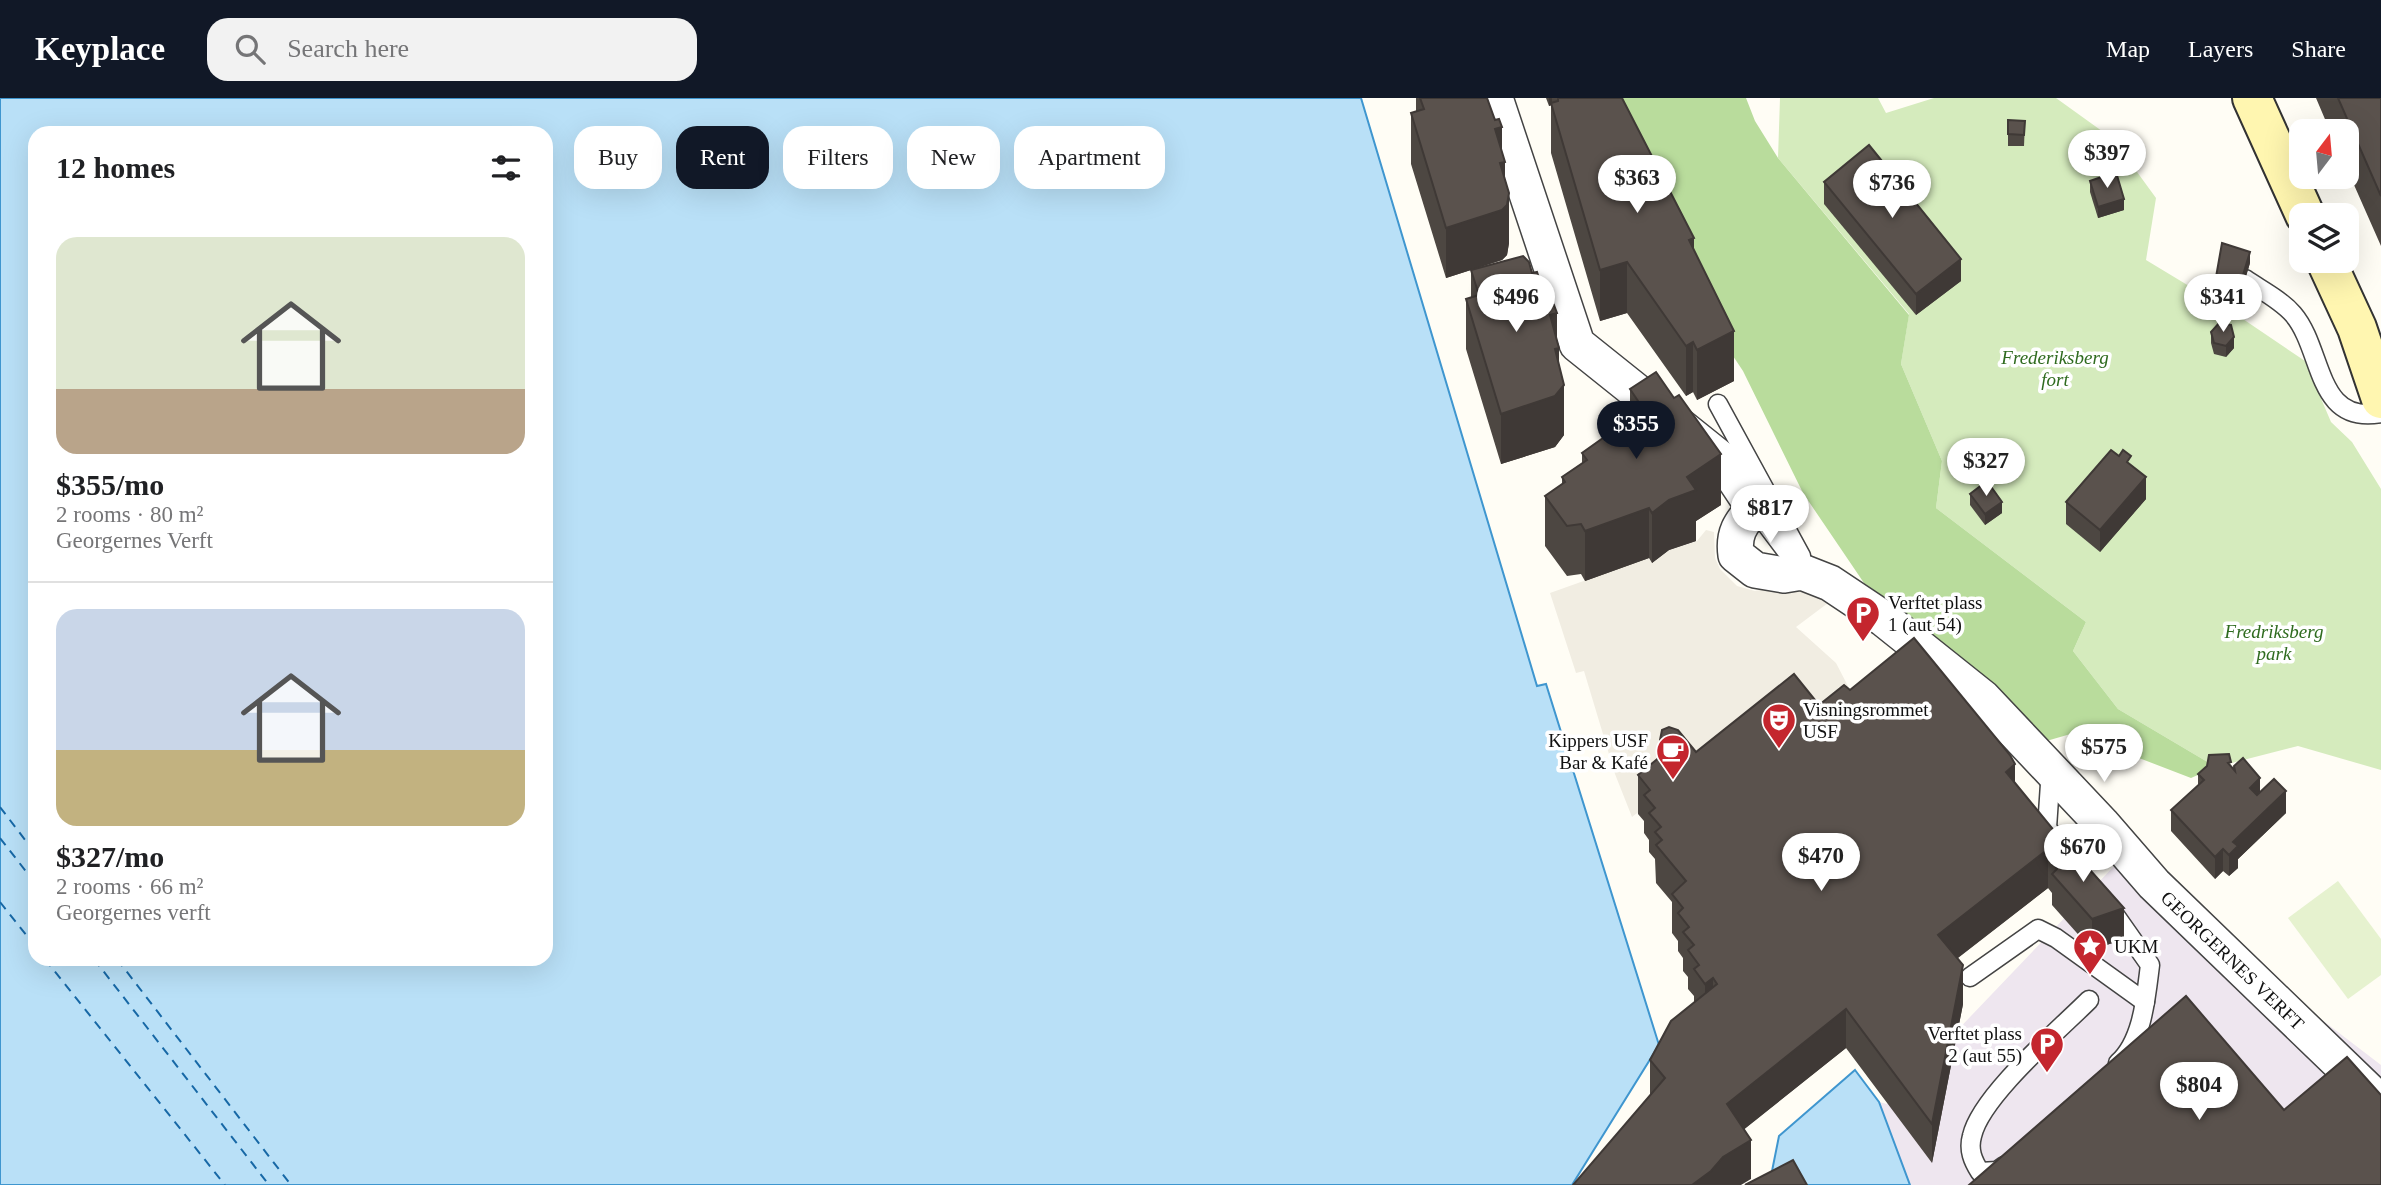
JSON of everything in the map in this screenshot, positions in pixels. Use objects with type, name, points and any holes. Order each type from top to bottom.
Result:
[{"type":"main road","points":[[2252,98],[2300,203]]},
{"type":"main road","points":[[2332,273],[2357,328],[2380,397]]},
{"type":"street","name":"GEORGERNES VERFT","points":[[1495,98],[1577,344],[1722,460],[1754,508],[1738,527],[1734,541],[1736,555],[1755,570],[1784,575],[1802,572],[1830,583],[1884,619],[1983,698],[2154,884],[2381,1103]]},
{"type":"lane","points":[[2245,279],[2295,316],[2327,389],[2340,406],[2361,417],[2380,397]]},
{"type":"lane","points":[[1718,404],[1801,556],[1802,572]]},
{"type":"lane","points":[[2051,769],[2047,828],[2071,859]]},
{"type":"lane","points":[[2096,890],[2150,965],[2145,1002],[2127,1055],[2107,1073]]},
{"type":"lane","points":[[1970,978],[2038,929],[2056,938],[2145,1002]]},
{"type":"lane","points":[[2020,1154],[1997,1171],[1980,1172],[1971,1159],[1972,1136],[1989,1104],[2089,1000]]},
{"type":"shaded area","points":[[1706,530],[1714,532],[1715,558],[1720,569],[1737,586],[1755,591],[1789,584],[1832,600],[1796,627],[1836,663],[1863,715],[1667,790],[1632,817],[1615,774],[1584,671],[1576,673],[1550,593],[1648,558],[1652,563],[1669,550],[1697,541]]},
{"type":"shaded area","points":[[2117,863],[2381,1065],[2381,1185],[1910,1185],[1879,1102],[1887,1104]]},
{"type":"green space","points":[[1617,98],[1746,98],[1755,121],[1778,158],[1909,315],[1901,364],[1942,461],[1936,508],[2086,622],[2073,651],[2118,709],[2216,767],[2191,778],[2074,733],[2036,744],[1954,652],[1864,583],[1803,493],[1743,371],[1691,293]]},
{"type":"green space","name":"Frederiksberg fort","points":[[1780,98],[1878,98],[1886,113],[1934,98],[2056,98],[2113,139],[2156,198],[2146,260],[2237,315],[2305,361],[2331,422],[2352,442],[2381,489],[2381,770],[2298,746],[2216,767],[2118,709],[2073,651],[2086,622],[1936,508],[1942,461],[1901,364],[1909,314],[1778,158]]},
{"type":"green space","points":[[2338,881],[2381,939],[2381,975],[2348,999],[2288,918]]},
{"type":"water","points":[[0,98],[1361,98],[1537,686],[1546,684],[1659,1045],[1572,1185],[0,1185]]},
{"type":"water","points":[[1855,1070],[1879,1102],[1910,1185],[1772,1185],[1770,1181],[1779,1136]]},
{"type":"building","points":[[1420,98],[1487,98],[1495,120],[1499,119],[1502,127],[1495,129],[1505,162],[1500,163],[1509,193],[1507,205],[1502,210],[1446,228],[1411,113],[1424,109]]},
{"type":"building","points":[[1558,98],[1622,98],[1694,238],[1689,240],[1734,331],[1697,350],[1693,342],[1686,346],[1627,262],[1600,270],[1551,103],[1558,101]]},
{"type":"building","points":[[2338,98],[2381,98],[2381,196],[2359,146],[2359,119],[2347,119]]},
{"type":"building","points":[[2008,120],[2025,121],[2024,135],[2008,134]]},
{"type":"building","points":[[1869,145],[1961,259],[1916,294],[1824,182]]},
{"type":"building","points":[[2116,172],[2124,199],[2098,207],[2090,181]]},
{"type":"building","points":[[2222,243],[2250,252],[2240,285],[2216,277]]},
{"type":"building","points":[[1523,256],[1529,262],[1532,273],[1537,272],[1551,307],[1554,305],[1557,313],[1550,315],[1559,348],[1555,349],[1564,385],[1555,396],[1501,414],[1466,299],[1479,295],[1471,270]]},
{"type":"building","points":[[2219,323],[2231,325],[2234,337],[2226,346],[2214,343],[2211,332]]},
{"type":"building","points":[[1656,372],[1674,398],[1679,395],[1721,454],[1687,477],[1696,490],[1669,500],[1652,513],[1649,508],[1585,531],[1581,524],[1567,526],[1545,496],[1565,482],[1562,477],[1587,460],[1582,453],[1617,428],[1611,420],[1638,401],[1630,389]]},
{"type":"building","points":[[2111,450],[2119,456],[2123,450],[2131,456],[2127,462],[2146,477],[2100,530],[2066,502]]},
{"type":"building","points":[[1987,481],[2002,502],[1985,514],[1970,494]]},
{"type":"building","points":[[1914,638],[2010,755],[2015,764],[2006,772],[2061,839],[1938,935],[1963,965],[1932,1124],[1846,1009],[1727,1104],[1751,1140],[1723,1157],[1711,1171],[1692,1185],[1573,1185],[1665,1078],[1650,1060],[1671,1021],[1717,984],[1713,978],[1705,984],[1694,969],[1699,965],[1688,950],[1694,945],[1683,932],[1689,927],[1678,913],[1683,908],[1672,894],[1686,881],[1656,845],[1662,840],[1655,832],[1661,827],[1649,813],[1655,808],[1644,795],[1650,790],[1638,775],[1667,751],[1660,740],[1662,730],[1669,727],[1678,730],[1696,752],[1794,674],[1819,705],[1844,685],[1850,690]]},
{"type":"building","points":[[2229,754],[2231,762],[2228,763],[2235,771],[2234,766],[2243,758],[2260,778],[2250,788],[2257,795],[2274,779],[2286,791],[2233,842],[2238,846],[2229,855],[2223,849],[2215,857],[2171,810],[2204,780],[2198,774],[2207,766],[2209,755]]},
{"type":"building","points":[[2066,843],[2124,908],[2092,919],[2052,874],[2057,869],[2048,857]]},
{"type":"building","points":[[2186,996],[2284,1110],[2347,1057],[2381,1095],[2381,1185],[1969,1185]]},
{"type":"building","points":[[1793,1160],[1807,1185],[1745,1185]]},
{"type":"ferry route","points":[[0,807],[28,844]]},
{"type":"ferry route","points":[[0,838],[28,874]]},
{"type":"ferry route","points":[[0,902],[28,937]]},
{"type":"ferry route","points":[[51,966],[225,1185]]},
{"type":"ferry route","points":[[99,966],[269,1185]]},
{"type":"ferry route","points":[[122,966],[291,1185]]},
{"type":"place","name":"Verftet plass 1 (aut 54)","points":[[1863,643]]},
{"type":"place","name":"Visningsrommet USF","points":[[1779,750]]},
{"type":"place","name":"Kippers USF Bar & Kafé","points":[[1673,781]]},
{"type":"place","name":"UKM","points":[[2090,976]]},
{"type":"place","name":"Verftet plass 2 (aut 55)","points":[[2047,1074]]},
{"type":"park label","name":"Fredriksberg park","points":[[2274,642]]}]
